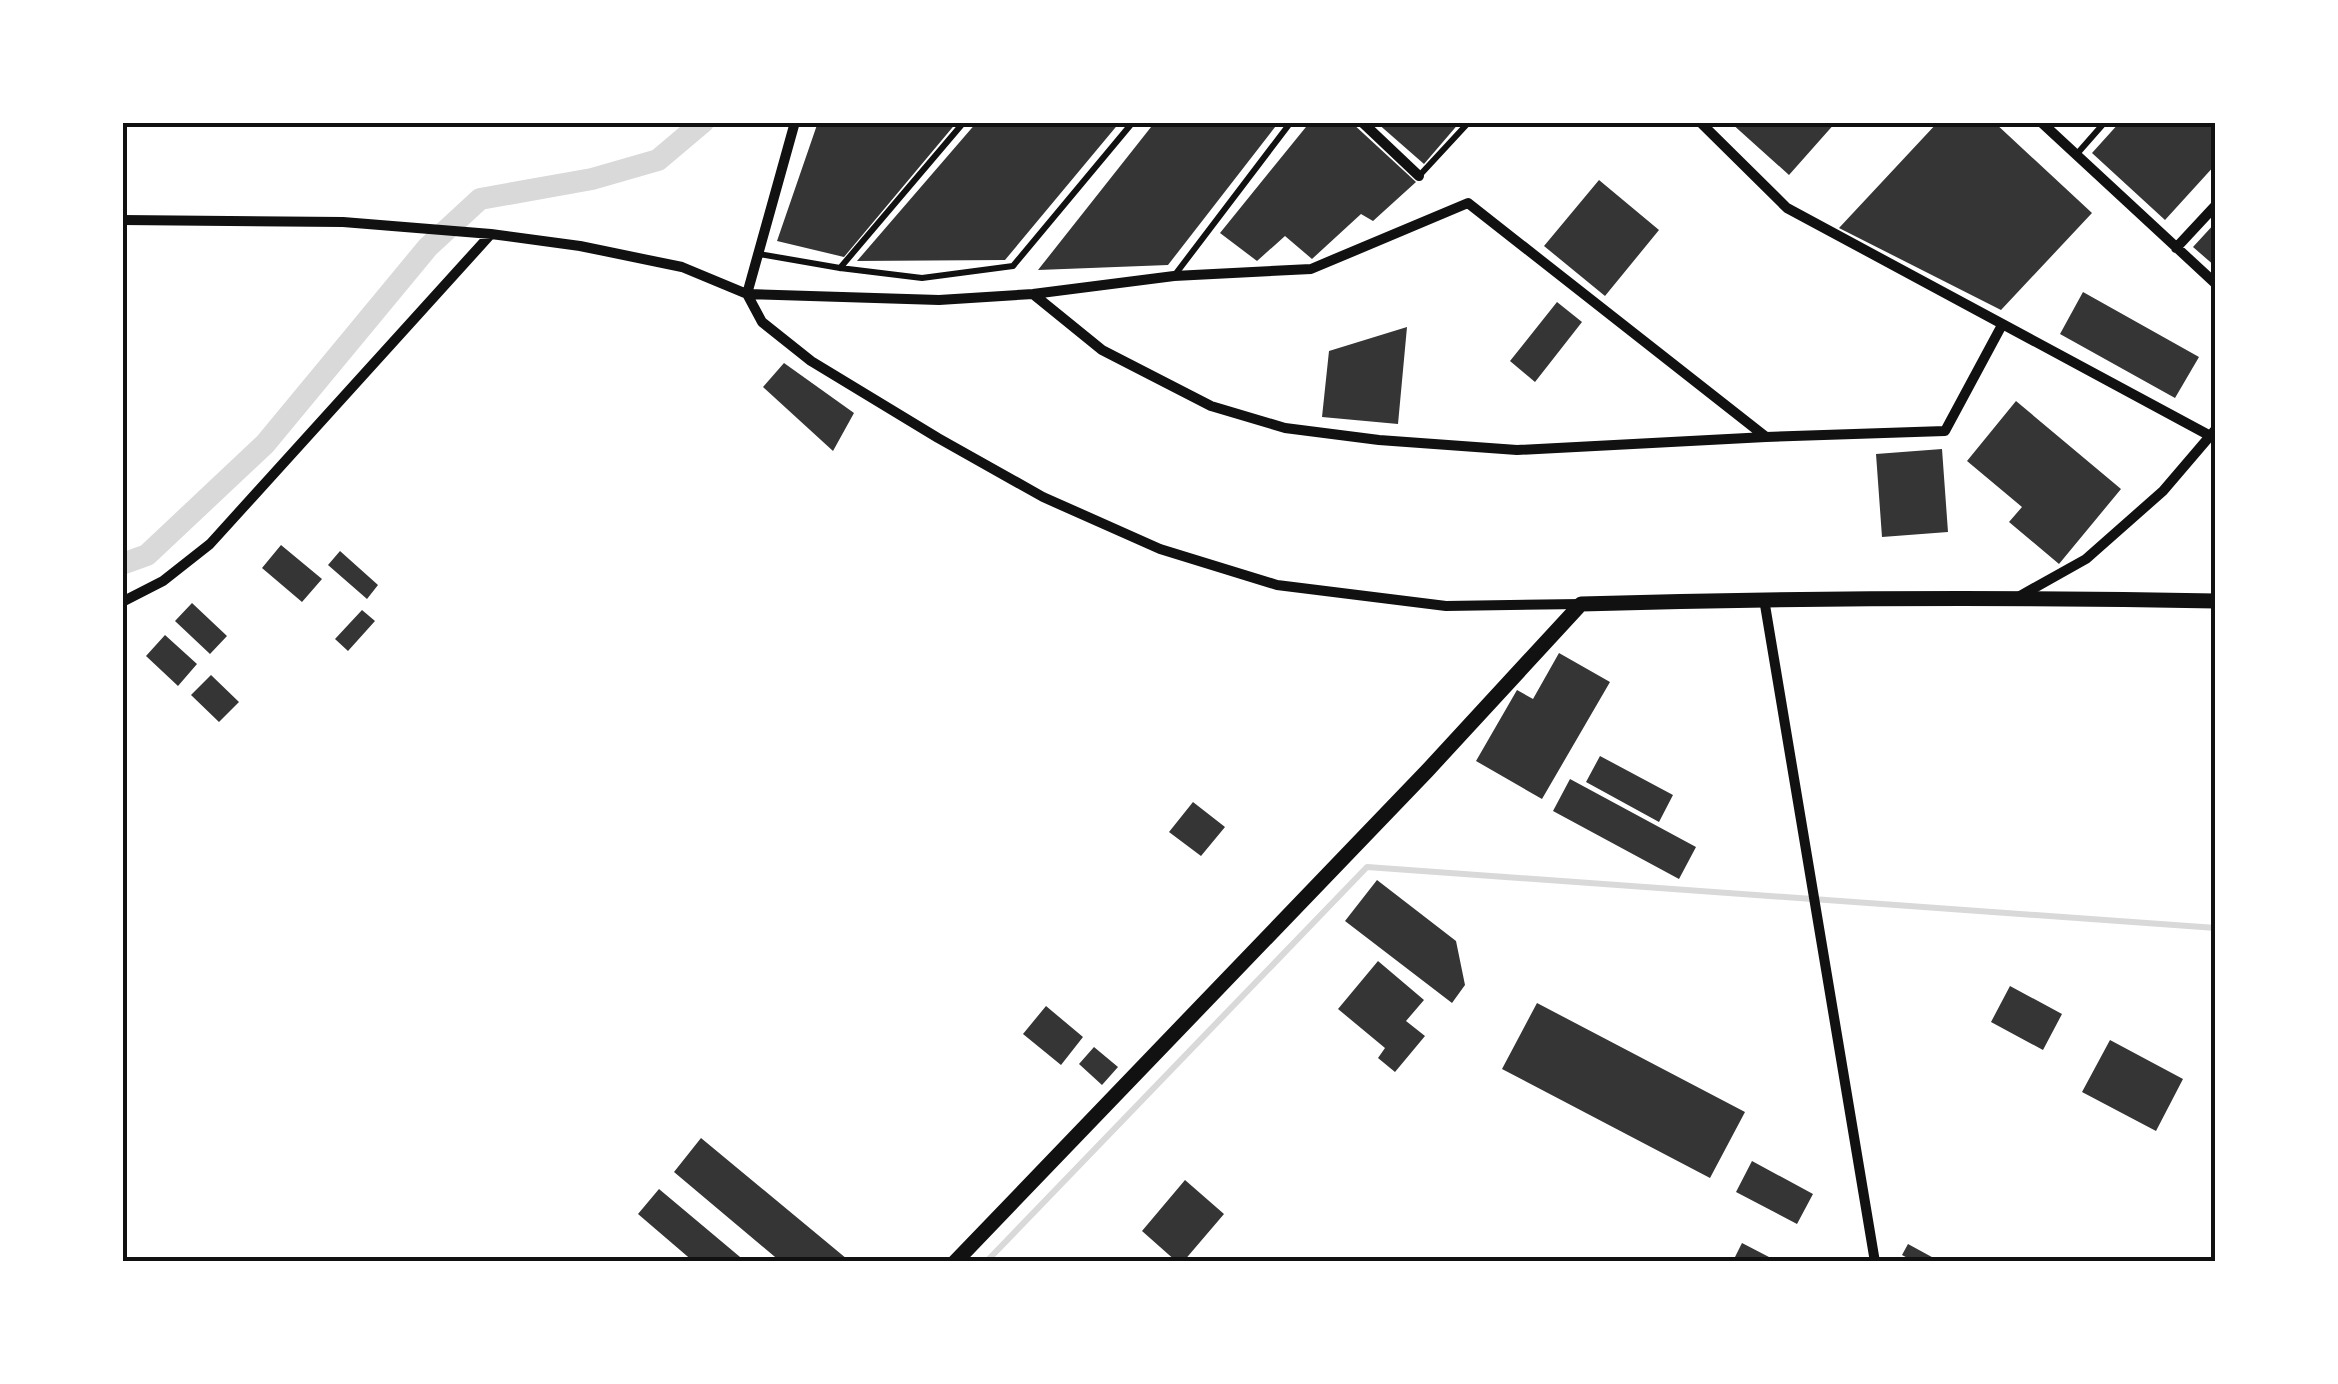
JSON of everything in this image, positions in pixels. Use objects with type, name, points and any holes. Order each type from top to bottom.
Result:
[{"type":"street","points":[[795,122],[747,294],[762,322],[811,361],[938,438],[1043,496],[1160,549],[1276,585],[1446,606],[1764,598],[2216,601]]},
{"type":"street","points":[[1362,122],[1420,176]]},
{"type":"street","points":[[1700,122],[1787,208],[2213,435],[2163,491],[2086,559],[2018,597]]},
{"type":"street","points":[[2041,122],[2216,284]]},
{"type":"street","points":[[122,220],[342,222],[491,234],[580,246],[682,267],[747,294],[939,300],[1033,294],[1174,276],[1311,269],[1468,203],[1766,437]]},
{"type":"street","points":[[2176,248],[2216,205]]},
{"type":"street","points":[[122,602],[163,581],[210,544],[491,234]]},
{"type":"street","points":[[1033,294],[1102,350],[1211,406],[1284,428],[1516,450],[1945,431],[2002,325]]},
{"type":"street","points":[[1764,598],[1875,1262]]},
{"type":"street","points":[[955,1262],[1582,604]]},
{"type":"lane","points":[[840,268],[964,122]]},
{"type":"lane","points":[[759,254],[922,278],[1013,266],[1132,122]]},
{"type":"lane","points":[[1174,276],[1291,122]]},
{"type":"lane","points":[[1420,176],[1469,122]]},
{"type":"lane","points":[[2076,155],[2105,122]]},
{"type":"building","points":[[818,122],[957,122],[844,257],[777,241]]},
{"type":"building","points":[[977,122],[1120,122],[1005,260],[857,261]]},
{"type":"building","points":[[1155,122],[1279,122],[1168,265],[1038,270]]},
{"type":"building","points":[[1310,122],[1351,122],[1416,182],[1373,221],[1361,214],[1312,259],[1285,236],[1257,261],[1220,233]]},
{"type":"building","points":[[1376,122],[1460,122],[1424,164]]},
{"type":"building","points":[[1730,122],[1836,122],[1789,175]]},
{"type":"building","points":[[1938,122],[1994,122],[2092,213],[2001,310],[1839,228]]},
{"type":"building","points":[[2120,122],[2216,122],[2216,164],[2165,220],[2092,153]]},
{"type":"building","points":[[1599,180],[1659,230],[1605,296],[1544,246]]},
{"type":"building","points":[[2216,222],[2216,267],[2193,247]]},
{"type":"building","points":[[2083,292],[2199,357],[2175,398],[2060,334]]},
{"type":"building","points":[[1557,302],[1582,322],[1535,382],[1510,361]]},
{"type":"building","points":[[1407,327],[1398,424],[1322,417],[1329,351]]},
{"type":"building","points":[[784,363],[854,413],[833,451],[763,387]]},
{"type":"building","points":[[2016,401],[2121,489],[2059,564],[2009,522],[2022,507],[1967,461]]},
{"type":"building","points":[[1942,449],[1948,532],[1882,537],[1876,454]]},
{"type":"building","points":[[281,545],[322,579],[302,602],[262,568]]},
{"type":"building","points":[[340,551],[378,585],[367,599],[328,565]]},
{"type":"building","points":[[192,603],[227,636],[210,654],[175,621]]},
{"type":"building","points":[[362,610],[375,621],[348,651],[335,639]]},
{"type":"building","points":[[165,635],[197,664],[178,686],[146,656]]},
{"type":"building","points":[[1559,653],[1610,682],[1542,799],[1476,761],[1517,690],[1533,699]]},
{"type":"building","points":[[211,675],[239,702],[219,722],[191,695]]},
{"type":"building","points":[[1600,756],[1673,795],[1659,822],[1586,782]]},
{"type":"building","points":[[1570,779],[1696,847],[1679,879],[1553,811]]},
{"type":"building","points":[[1193,802],[1225,827],[1201,856],[1169,832]]},
{"type":"building","points":[[1377,880],[1456,941],[1465,985],[1452,1003],[1345,921]]},
{"type":"building","points":[[1378,961],[1424,1000],[1406,1021],[1425,1036],[1395,1072],[1378,1058],[1385,1048],[1338,1009]]},
{"type":"building","points":[[2010,986],[2062,1014],[2043,1050],[1991,1022]]},
{"type":"building","points":[[1537,1003],[1745,1112],[1710,1178],[1502,1069]]},
{"type":"building","points":[[1046,1006],[1083,1037],[1061,1065],[1023,1034]]},
{"type":"building","points":[[2110,1040],[2183,1079],[2156,1131],[2082,1092]]},
{"type":"building","points":[[1094,1047],[1118,1067],[1102,1085],[1079,1064]]},
{"type":"building","points":[[701,1138],[847,1259],[845,1262],[781,1262],[674,1172]]},
{"type":"building","points":[[1752,1161],[1813,1194],[1797,1224],[1736,1192]]},
{"type":"building","points":[[1185,1180],[1224,1214],[1183,1262],[1177,1262],[1142,1231]]},
{"type":"building","points":[[659,1189],[746,1262],[694,1262],[638,1214]]},
{"type":"building","points":[[1742,1243],[1778,1262],[1738,1262],[1734,1259]]},
{"type":"building","points":[[1908,1244],[1941,1262],[1915,1262],[1902,1255]]},
{"type":"waterway","points":[[122,564],[147,555],[265,444],[428,247],[480,199],[592,179],[658,160],[703,122]]},
{"type":"waterway","points":[[986,1262],[1367,867],[2216,928]]}]
